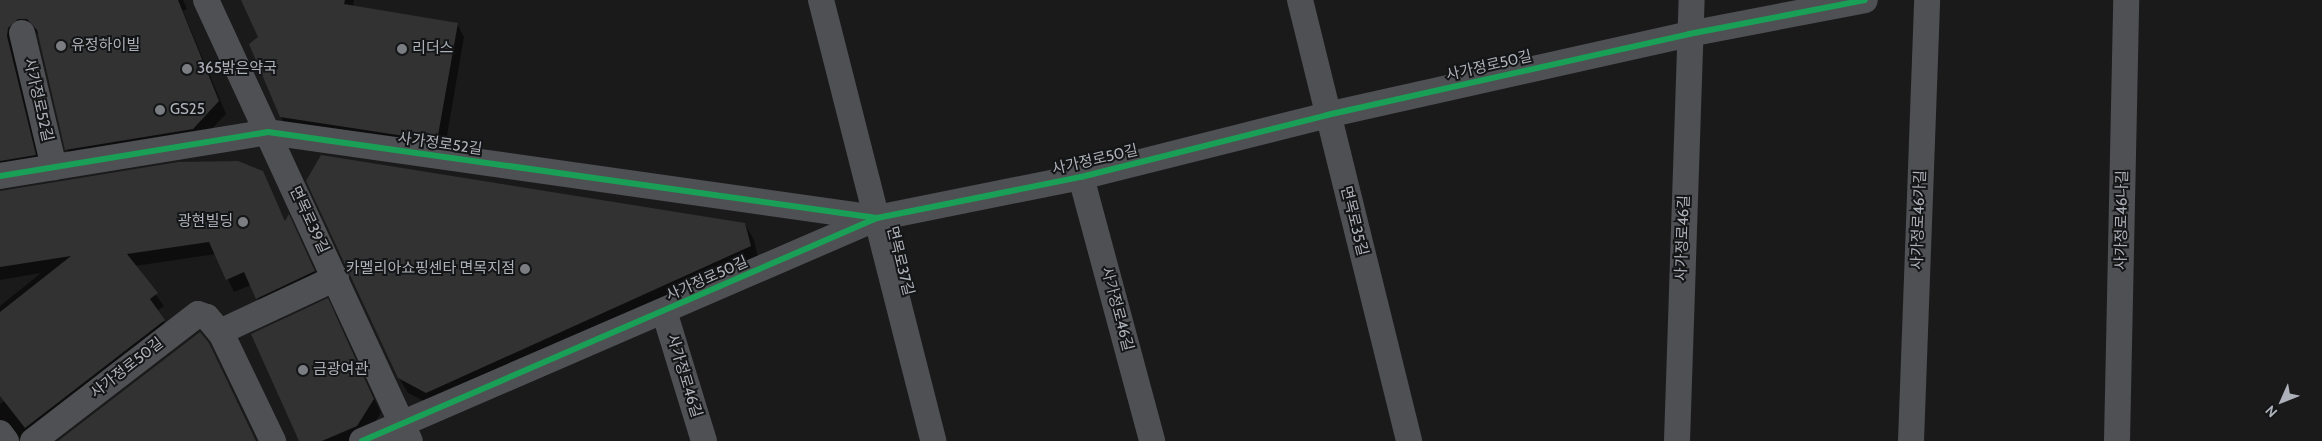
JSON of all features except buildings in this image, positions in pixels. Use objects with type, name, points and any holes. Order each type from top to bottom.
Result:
[{"type":"street","name":"면목로39길","points":[[206,0],[407,432]]},
{"type":"street","name":"면목로37길","points":[[822,0],[932,441]]},
{"type":"street","name":"면목로35길","points":[[1300,0],[1409,441]]},
{"type":"street","name":"사가정로46길","points":[[1677,441],[1689,34],[1692,0]]},
{"type":"street","name":"사가정로50길","points":[[362,441],[407,432],[664,311],[877,218],[1081,177],[1327,115],[1689,34],[1865,0]]},
{"type":"street","name":"사가정로46가길","points":[[1911,441],[1927,0]]},
{"type":"street","name":"사가정로46나길","points":[[2118,441],[2126,0]]},
{"type":"street","name":"사가정로52길","points":[[22,33],[54,167]]},
{"type":"street","name":"사가정로52길","points":[[0,176],[268,132],[877,218]]},
{"type":"street","name":"사가정로46길","points":[[1081,177],[1152,441]]},
{"type":"street","points":[[220,332],[336,278]]},
{"type":"street","name":"사가정로46길","points":[[664,311],[704,441]]},
{"type":"street","name":"사가정로50길","points":[[33,441],[192,316],[207,317],[220,332],[273,441]]},
{"type":"street","points":[[0,433],[6,441]]},
{"type":"cycle path","points":[[362,441],[877,218],[1081,177],[1327,115],[1689,34],[1865,0]]},
{"type":"cycle path","points":[[0,176],[268,132],[877,218]]},
{"type":"place","name":"유정하이빌","points":[[61,46]]},
{"type":"place","name":"리더스","points":[[402,49]]},
{"type":"place","name":"365밝은약국","points":[[187,69]]},
{"type":"place","name":"GS25","points":[[160,110]]},
{"type":"place","name":"광현빌딩","points":[[243,222]]},
{"type":"place","name":"카멜리아쇼핑센타 면목지점","points":[[525,269]]},
{"type":"place","name":"금광여관","points":[[303,370]]}]
